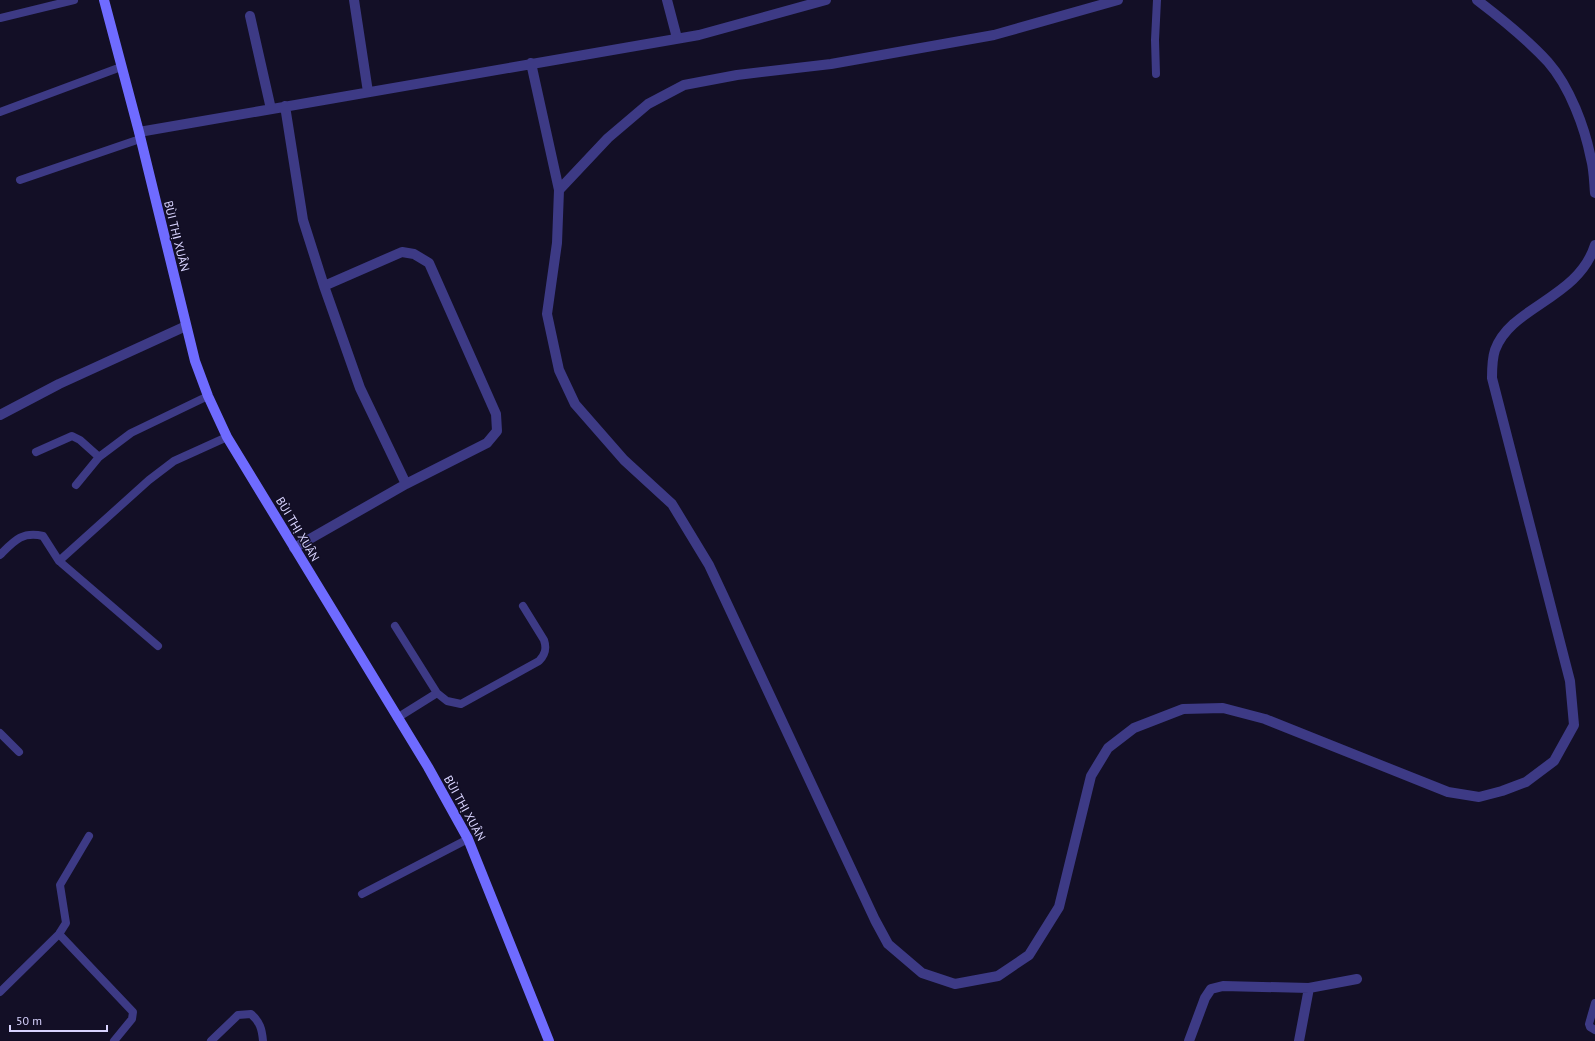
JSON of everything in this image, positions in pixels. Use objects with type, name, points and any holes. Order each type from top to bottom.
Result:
[{"type":"main road","name":"BÙI THỊ XUÂN","points":[[104,0],[186,326],[195,360],[208,396],[227,437],[398,718],[468,839],[549,1041]]},
{"type":"street","points":[[354,0],[368,92]]},
{"type":"street","points":[[667,0],[677,38]]},
{"type":"street","points":[[139,136],[285,106],[699,35],[826,0]]},
{"type":"street","points":[[559,190],[608,138],[642,109],[648,104],[684,84],[737,75],[831,64],[994,35],[1118,0]]},
{"type":"street","points":[[1477,0],[1517,31],[1549,64],[1566,90],[1584,131],[1592,160],[1595,193]]},
{"type":"street","points":[[250,16],[271,109]]},
{"type":"street","points":[[531,63],[559,190],[557,243],[547,314],[559,370],[575,404],[624,460],[672,504],[709,565],[875,920],[888,944],[922,973],[955,984],[998,976],[1029,955],[1059,907],[1091,776],[1108,748],[1134,728],[1183,709],[1224,708],[1265,719],[1448,792],[1479,797],[1526,782],[1554,761],[1574,726],[1570,681],[1492,378],[1492,365],[1495,350],[1500,340],[1510,328],[1563,289],[1578,276],[1592,256],[1595,245]]},
{"type":"street","points":[[285,106],[303,220],[324,286],[360,388],[406,484]]},
{"type":"street","points":[[294,548],[406,484],[488,443],[497,431],[496,414],[429,263],[414,254],[402,252],[324,286]]},
{"type":"street","points":[[0,415],[59,384],[186,326]]},
{"type":"street","points":[[1189,1041],[1205,998],[1211,989],[1223,986],[1309,988],[1357,979]]},
{"type":"street","points":[[1299,1041],[1309,988]]},
{"type":"lane","points":[[0,18],[74,0]]},
{"type":"lane","points":[[1156,0],[1156,74]]},
{"type":"lane","points":[[0,112],[121,67]]},
{"type":"lane","points":[[20,180],[139,136]]},
{"type":"lane","points":[[76,484],[99,457],[131,433],[208,396]]},
{"type":"lane","points":[[36,452],[72,436],[80,440],[99,457]]},
{"type":"lane","points":[[59,560],[149,480],[174,461],[227,437]]},
{"type":"lane","points":[[0,555],[11,544],[28,534],[43,536],[59,560],[158,646]]},
{"type":"lane","points":[[395,626],[437,693],[447,701],[461,704],[539,661],[545,655],[546,645],[544,640],[523,606]]},
{"type":"lane","points":[[398,718],[437,693]]},
{"type":"lane","points":[[0,733],[19,752]]},
{"type":"lane","points":[[0,992],[59,934],[66,923],[60,885],[90,836]]},
{"type":"lane","points":[[362,894],[468,839]]},
{"type":"lane","points":[[59,934],[133,1012],[132,1019],[114,1041]]},
{"type":"lane","points":[[1595,1003],[1590,1027],[1595,1030]]},
{"type":"lane","points":[[211,1041],[238,1015],[251,1014],[258,1020],[262,1029],[263,1041]]}]
